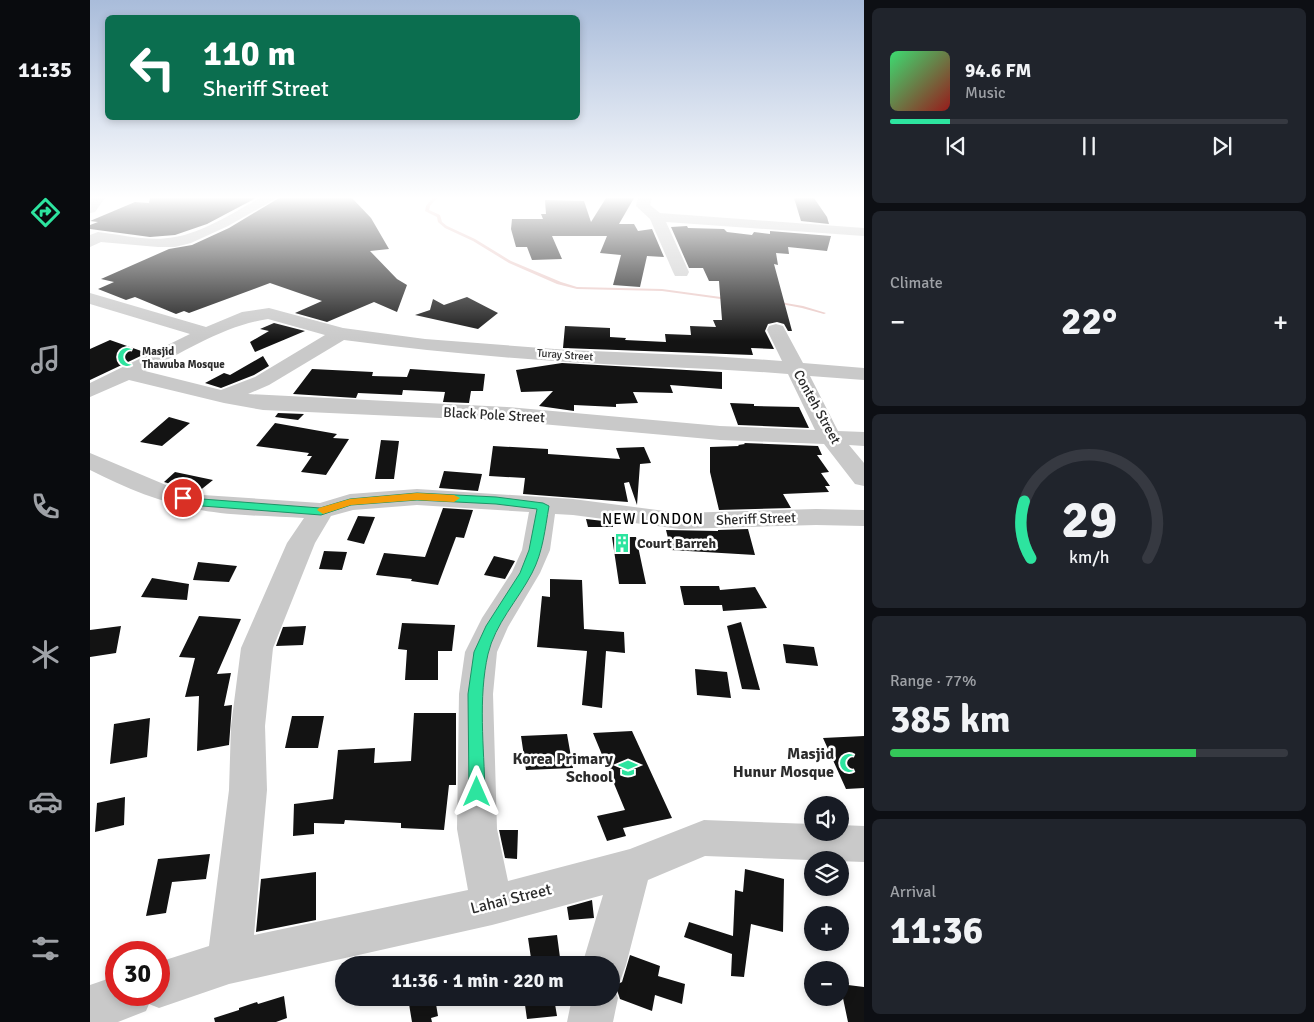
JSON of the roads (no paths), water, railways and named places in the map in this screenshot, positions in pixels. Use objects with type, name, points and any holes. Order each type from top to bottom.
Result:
[{"type":"street","points":[[669,246],[681,272]]},
{"type":"street","points":[[90,298],[166,322],[208,332]]},
{"type":"street","name":"Turay Street","points":[[208,332],[248,316],[269,313],[340,334],[425,346],[568,356],[710,362],[864,374]]},
{"type":"street","name":"Conteh Street","points":[[776,330],[830,437],[864,479]]},
{"type":"street","points":[[90,391],[208,332]]},
{"type":"street","points":[[224,397],[262,381],[340,334]]},
{"type":"street","name":"Black Pole Street","points":[[126,373],[224,397],[272,403],[546,417],[720,433],[864,439]]},
{"type":"street","points":[[90,460],[123,477],[164,493],[202,503],[321,511],[301,543],[256,648],[248,726],[248,790],[229,962]]},
{"type":"street","name":"Sheriff Street","points":[[321,511],[350,502],[417,497],[496,500],[543,506],[573,507],[680,521],[816,517],[864,518]]},
{"type":"street","points":[[492,905],[477,829],[476,694],[481,652],[493,626],[526,573],[536,550],[543,506]]},
{"type":"street","name":"Lahai Street","points":[[170,981],[229,962],[492,905],[631,868],[704,838],[864,844]]},
{"type":"street","points":[[607,956],[631,868]]},
{"type":"street","points":[[90,1008],[105,1003]]},
{"type":"street","points":[[590,1022],[593,1006]]},
{"type":"waterway","points":[[483,246],[510,262],[559,283],[577,288],[662,290],[728,299]]},
{"type":"waterway","points":[[776,302],[824,313]]},
{"type":"place","name":"Masjid Thawuba Mosque","points":[[127,357]]},
{"type":"place","name":"Court Barreh","points":[[622,543]]},
{"type":"place","name":"Masjid Hunur Mosque","points":[[849,763]]},
{"type":"place","name":"Korea Primary School","points":[[628,768]]},
{"type":"district","name":"NEW LONDON","points":[[653,519]]}]
